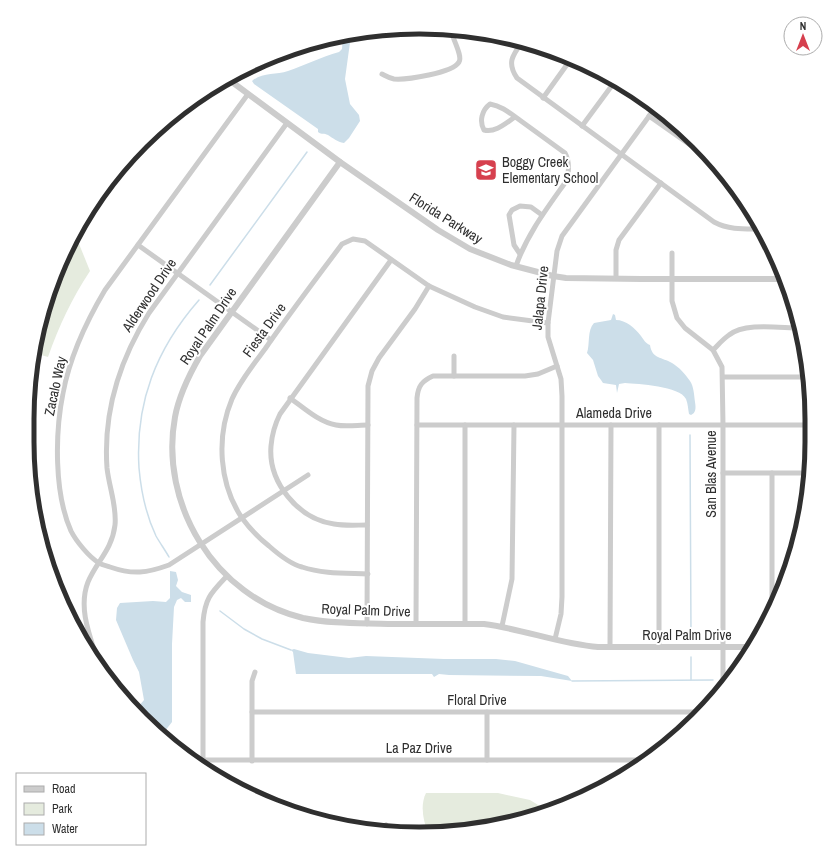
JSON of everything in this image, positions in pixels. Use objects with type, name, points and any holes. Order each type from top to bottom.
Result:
[{"type":"street","points":[[382,74],[391,79],[418,78],[454,67],[460,62],[461,56],[453,36]]},
{"type":"street","points":[[519,47],[511,61],[512,70],[517,78],[660,183],[723,227],[754,229]]},
{"type":"street","points":[[543,98],[568,63]]},
{"type":"street","name":"Florida Parkway","points":[[233,83],[340,162],[438,230],[470,249],[516,266],[566,278],[779,279]]},
{"type":"street","points":[[582,126],[612,86]]},
{"type":"street","name":"Zacalo Way","points":[[248,94],[105,290],[89,317],[74,352],[63,393],[59,428],[59,483],[65,515],[72,533],[86,552],[99,564],[123,571],[147,572],[169,564],[284,492],[308,475]]},
{"type":"street","points":[[515,117],[489,132],[484,130],[481,124],[486,107],[490,104],[499,105],[565,153],[569,172],[567,180],[542,215],[520,254],[516,266]]},
{"type":"street","name":"Jalapa Drive","points":[[555,639],[561,614],[562,597],[562,425],[561,380],[548,337],[548,323],[557,251],[562,236],[652,113]]},
{"type":"street","points":[[650,116],[688,143]]},
{"type":"street","name":"Alderwood Drive","points":[[93,646],[84,616],[84,604],[88,583],[109,547],[115,524],[115,515],[107,469],[106,446],[110,411],[118,376],[139,328],[287,123]]},
{"type":"street","name":"Royal Palm Drive","points":[[340,162],[200,356],[192,369],[179,400],[175,417],[172,447],[172,460],[176,483],[185,515],[200,544],[213,562],[227,576],[258,599],[284,612],[303,618],[329,622],[368,624],[484,624],[502,626],[578,646],[745,647]]},
{"type":"street","points":[[616,278],[616,250],[619,240],[660,183]]},
{"type":"street","points":[[520,254],[514,246],[510,215],[512,210],[520,206],[531,207],[542,215]]},
{"type":"street","name":"Fiesta Drive","points":[[368,574],[327,573],[301,567],[279,555],[258,537],[242,518],[227,485],[222,451],[223,433],[227,413],[236,392],[271,340],[342,244],[353,239],[365,241],[429,286],[476,307],[503,317],[548,323]]},
{"type":"street","points":[[138,245],[231,313],[271,340]]},
{"type":"street","name":"San Blas Avenue","points":[[672,253],[672,302],[677,318],[685,328],[713,350],[722,367],[724,425],[723,678]]},
{"type":"street","points":[[367,525],[353,526],[333,524],[321,521],[302,511],[289,499],[276,476],[271,460],[271,447],[274,429],[280,414],[290,398],[391,260]]},
{"type":"street","points":[[368,624],[368,386],[372,371],[379,358],[415,309],[429,286]]},
{"type":"street","points":[[713,350],[729,335],[748,327],[794,328]]},
{"type":"street","points":[[454,356],[454,376]]},
{"type":"street","points":[[416,624],[418,389],[424,380],[433,376],[525,376],[538,374],[557,366]]},
{"type":"street","points":[[723,377],[803,377]]},
{"type":"street","points":[[290,398],[329,423],[341,426],[368,425]]},
{"type":"street","name":"Alameda Drive","points":[[417,425],[805,425]]},
{"type":"street","points":[[465,425],[465,624]]},
{"type":"street","points":[[502,626],[512,579],[514,425]]},
{"type":"street","points":[[610,646],[611,425]]},
{"type":"street","points":[[659,425],[659,647]]},
{"type":"street","points":[[723,473],[804,473]]},
{"type":"street","points":[[772,473],[772,597]]},
{"type":"street","points":[[203,760],[204,606],[212,592],[227,576]]},
{"type":"street","points":[[252,761],[252,680],[255,672]]},
{"type":"street","name":"Floral Drive","points":[[252,712],[694,712]]},
{"type":"street","points":[[487,712],[487,760]]},
{"type":"street","name":"La Paz Drive","points":[[203,760],[637,760]]},
{"type":"green space","points":[[78,242],[90,271],[66,312],[48,357],[39,355],[47,320],[63,272]]},
{"type":"green space","points":[[426,793],[498,793],[530,800],[542,807],[495,820],[470,824],[426,827],[423,813],[424,798]]},
{"type":"water","points":[[350,40],[345,79],[350,104],[359,115],[360,121],[344,143],[318,132],[318,129],[254,84],[252,81],[260,76],[288,71],[339,52],[342,49],[343,41]]},
{"type":"water","points":[[613,314],[615,315],[616,320],[627,323],[636,330],[650,345],[651,350],[655,355],[675,365],[686,376],[694,391],[695,412],[693,414],[689,414],[686,399],[676,391],[658,386],[625,383],[619,384],[617,393],[616,385],[603,383],[598,376],[593,360],[587,353],[590,329],[594,323],[611,320]]},
{"type":"water","points":[[37,372],[39,372],[35,395]]},
{"type":"water","points":[[170,571],[176,572],[178,580],[176,586],[182,592],[191,595],[191,602],[185,602],[181,598],[177,600],[174,607],[172,644],[172,722],[165,731],[139,706],[144,700],[139,672],[116,620],[117,608],[120,603],[153,601],[166,602],[170,598]]},
{"type":"water","points":[[294,649],[308,653],[349,658],[366,656],[496,659],[515,661],[568,676],[572,681],[541,676],[439,674],[434,677],[432,674],[296,674],[293,652],[291,650]]},
{"type":"waterway","points":[[210,285],[307,152]]},
{"type":"waterway","points":[[169,557],[152,528],[141,485],[139,468],[141,421],[151,378],[160,358],[171,338],[199,300]]},
{"type":"waterway","points":[[690,435],[691,637]]},
{"type":"waterway","points":[[220,611],[244,629],[262,639],[291,650]]},
{"type":"waterway","points":[[691,657],[691,680]]},
{"type":"waterway","points":[[572,681],[713,680]]},
{"type":"place","name":"Boggy Creek Elementary School","points":[[486,170]]}]
